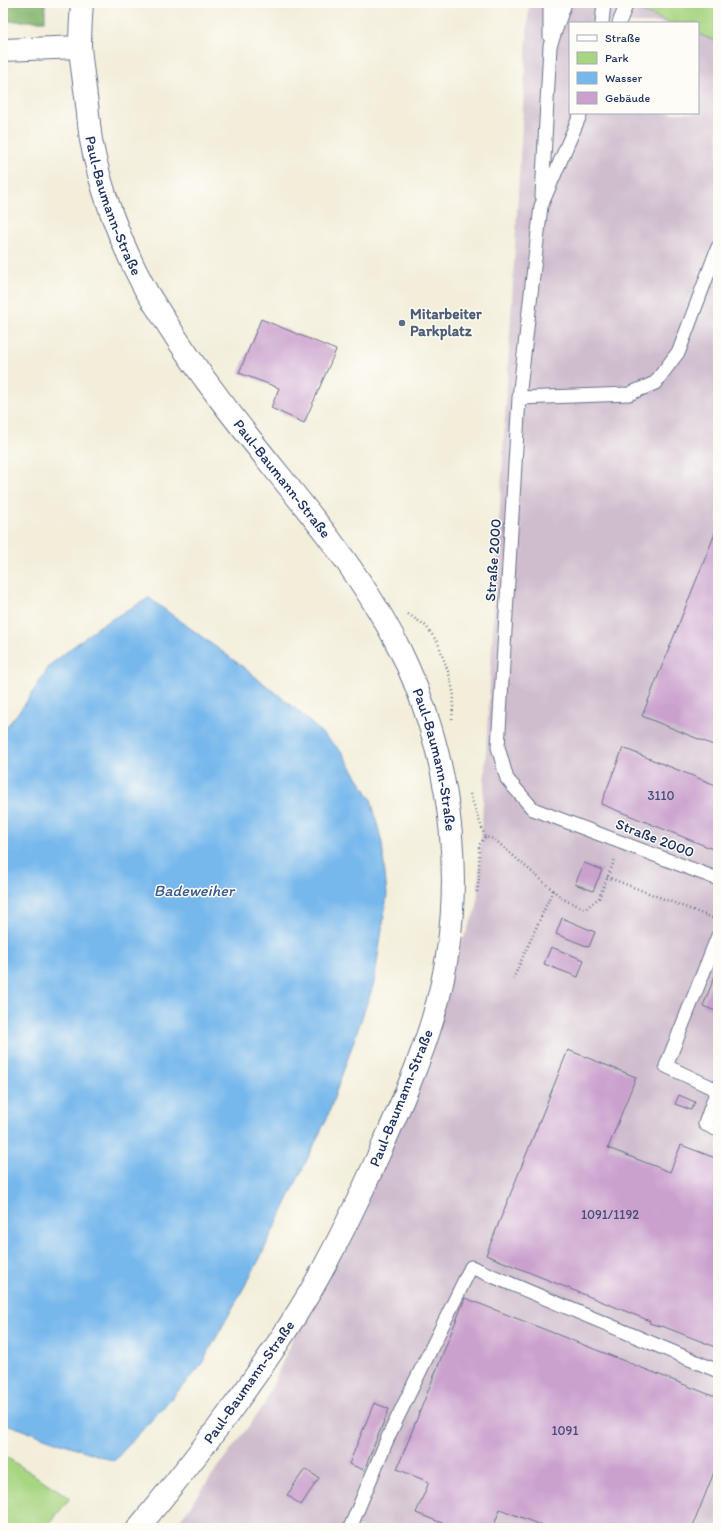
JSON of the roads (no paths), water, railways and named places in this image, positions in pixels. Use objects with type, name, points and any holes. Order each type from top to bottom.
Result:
[{"type":"main road","name":"Paul-Baumann-Straße","points":[[82,3],[80,47],[92,142],[105,194],[121,240],[143,286],[183,349],[220,400],[353,570],[388,629],[413,679],[425,711],[434,742],[447,799],[452,844],[452,903],[450,934],[436,1005],[417,1066],[367,1180],[332,1253],[309,1293],[248,1389],[138,1528]]},
{"type":"main road","points":[[3,50],[80,47]]},
{"type":"lane","points":[[541,206],[550,46],[550,3]]},
{"type":"lane","points":[[550,46],[556,3]]},
{"type":"lane","points":[[550,46],[565,3]]},
{"type":"lane","points":[[602,22],[604,3]]},
{"type":"lane","points":[[620,22],[626,5]]},
{"type":"lane","name":"Straße 2000","points":[[581,114],[541,206],[519,398],[498,747],[508,778],[533,809],[718,879]]},
{"type":"lane","points":[[519,398],[629,394],[655,383],[679,351],[718,246]]},
{"type":"lane","points":[[718,936],[666,1066],[717,1090],[705,1124],[718,1130]]},
{"type":"lane","points":[[350,1528],[389,1435],[471,1267],[718,1371]]},
{"type":"water","name":"Badeweiher","points":[[149,598],[243,667],[296,709],[341,751],[371,799],[382,843],[387,895],[374,983],[327,1118],[259,1260],[200,1367],[114,1461],[3,1423],[3,731],[25,704],[50,665],[98,627]]},
{"type":"place","name":"Mitarbeiter Parkplatz","points":[[402,323]]}]
